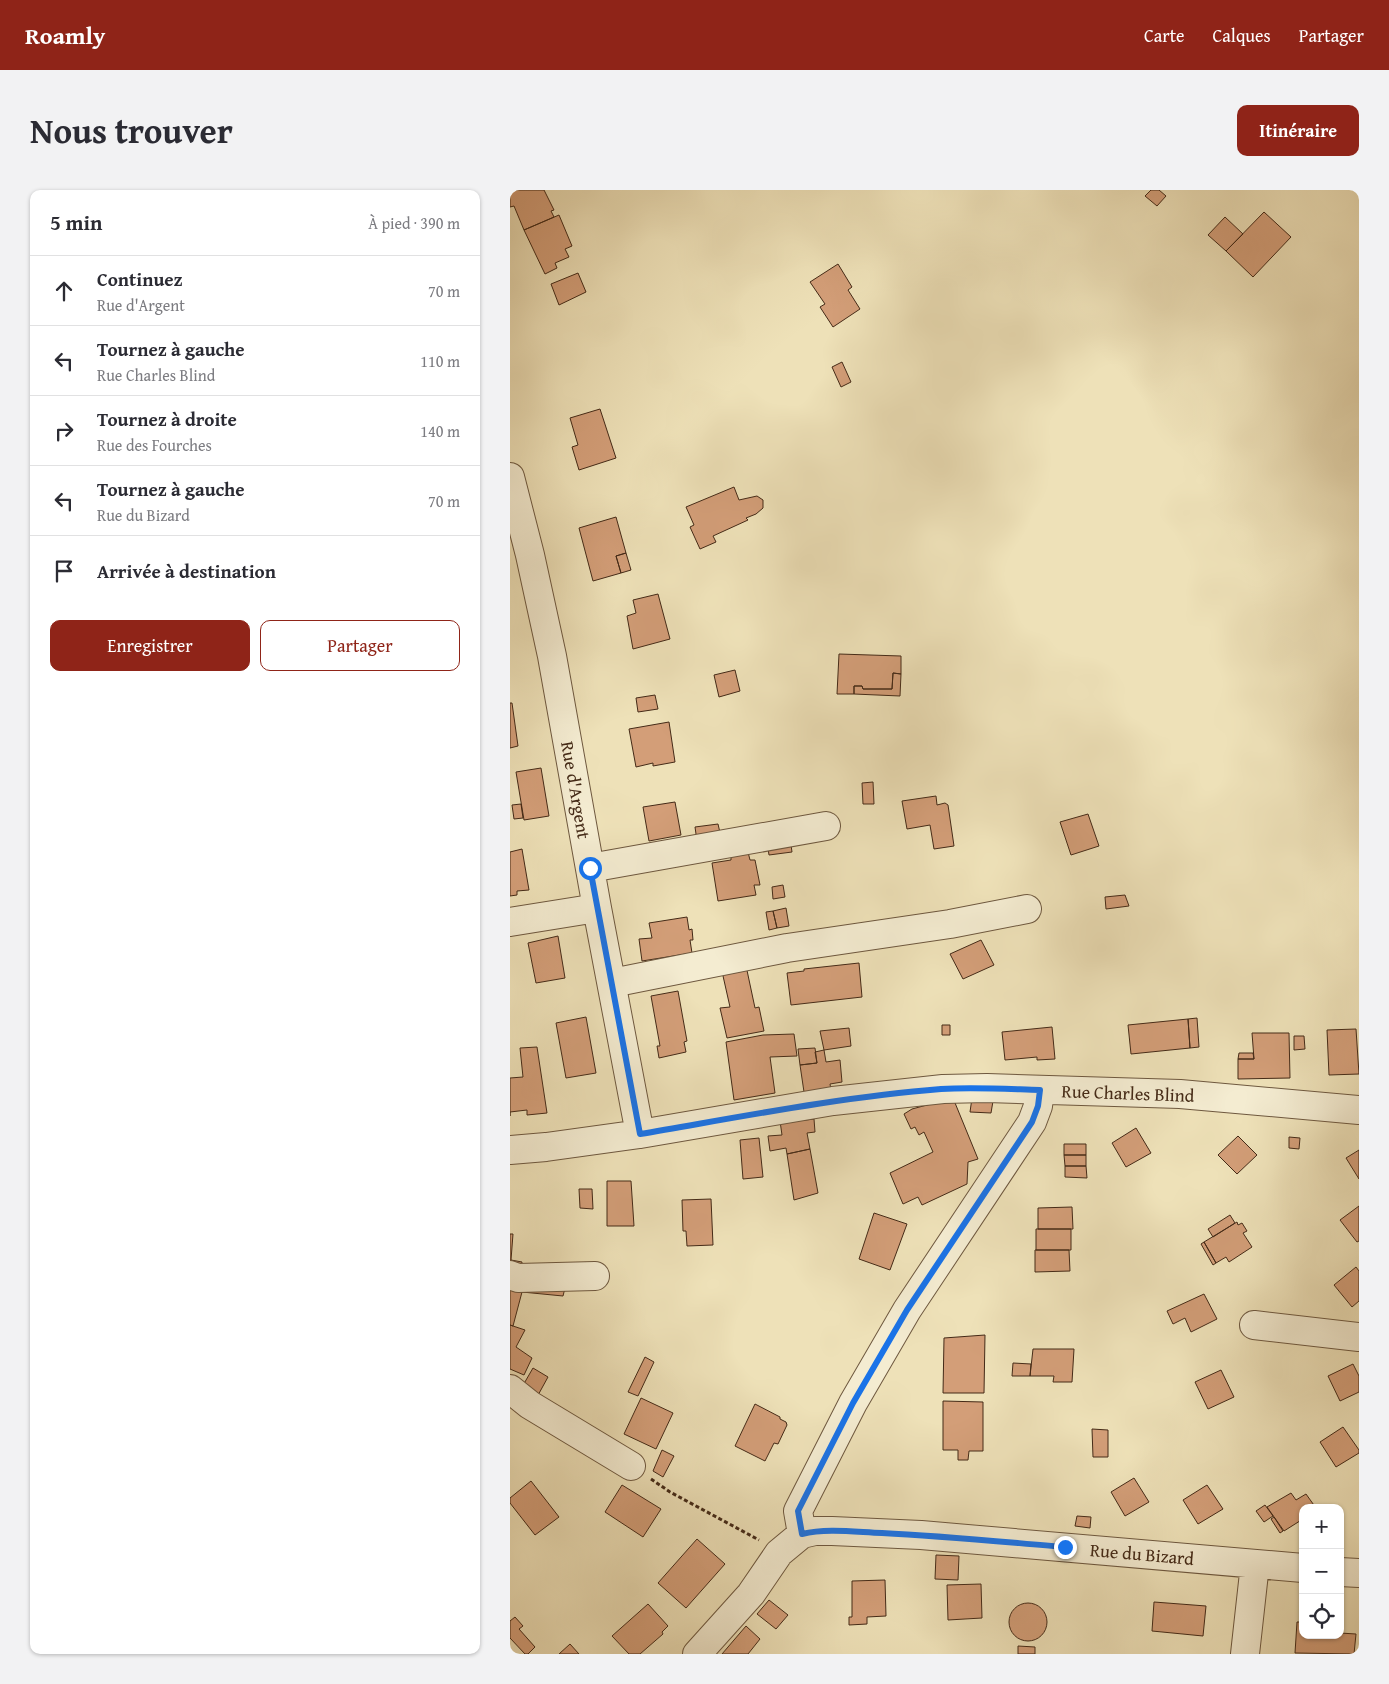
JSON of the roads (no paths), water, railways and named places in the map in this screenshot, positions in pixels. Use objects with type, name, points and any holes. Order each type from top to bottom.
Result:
[{"type":"street","name":"Rue d'Argent","points":[[510,477],[530,555],[552,656],[596,908],[640,1134]]},
{"type":"street","points":[[590,868],[826,826]]},
{"type":"street","points":[[510,922],[596,908]]},
{"type":"street","points":[[612,983],[787,948],[950,924],[1027,909]]},
{"type":"street","name":"Rue Charles Blind","points":[[510,1150],[640,1134],[833,1101],[952,1089],[1180,1094],[1359,1110]]},
{"type":"street","points":[[697,1654],[751,1594],[779,1553],[802,1534],[798,1511],[845,1418],[907,1310],[1032,1122],[1038,1106],[1040,1090]]},
{"type":"street","points":[[510,1275],[518,1278],[595,1276]]},
{"type":"street","points":[[1254,1325],[1359,1337]]},
{"type":"street","points":[[510,1389],[530,1405],[631,1466]]},
{"type":"street","name":"Rue du Bizard","points":[[802,1534],[815,1531],[832,1531],[921,1535],[1299,1568]]},
{"type":"street","points":[[1245,1654],[1255,1564]]},
{"type":"street","points":[[1344,1572],[1359,1573]]}]
